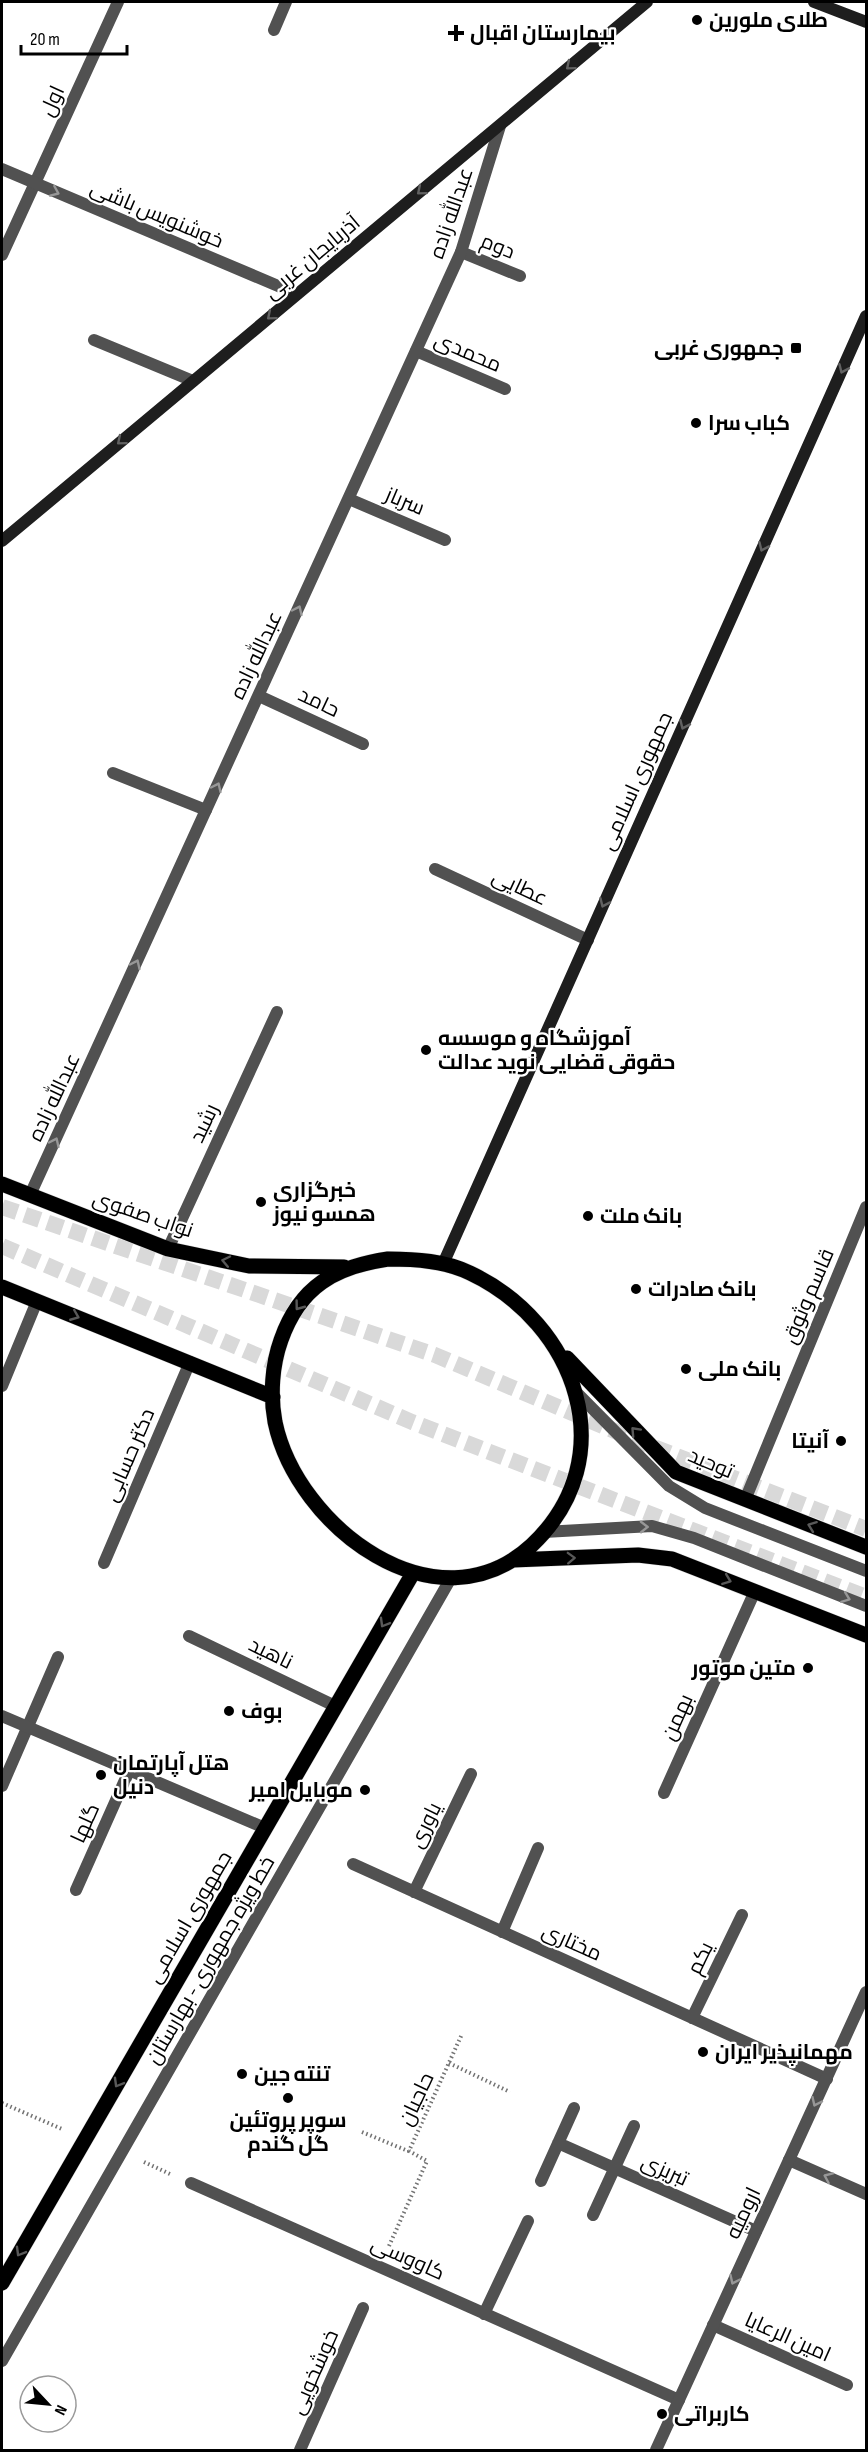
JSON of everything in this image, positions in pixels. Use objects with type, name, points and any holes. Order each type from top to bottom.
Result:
[{"type":"main road","name":"آذربایجان غربی","points":[[2,541],[647,2]]},
{"type":"main road","points":[[814,2],[867,22]]},
{"type":"main road","name":"جمهوری اسلامی","points":[[443,1264],[867,316]]},
{"type":"main road","name":"نواب صفوی","points":[[2,1184],[168,1249],[249,1266],[346,1267]]},
{"type":"main road","points":[[388,1259],[414,1259],[443,1264],[469,1272],[492,1285],[525,1310],[566,1364],[576,1392],[582,1425],[580,1454],[572,1482],[563,1503],[544,1532],[513,1560],[482,1573],[451,1578],[413,1573],[374,1555],[330,1522],[294,1473],[282,1446],[275,1422],[273,1397],[276,1354],[295,1310],[325,1279],[346,1267],[388,1259]]},
{"type":"main road","points":[[2,1287],[273,1397]]},
{"type":"main road","name":"توحید","points":[[550,1340],[676,1472],[867,1547]]},
{"type":"main road","points":[[513,1560],[638,1556],[672,1559],[867,1635]]},
{"type":"main road","name":"جمهوری اسلامی","points":[[2,2283],[413,1573]]},
{"type":"street","name":"اول","points":[[2,255],[118,2]]},
{"type":"street","points":[[274,30],[286,2]]},
{"type":"street","name":"عبدالله زاده","points":[[30,1195],[461,252],[500,126]]},
{"type":"street","name":"خوشنویس باشی","points":[[2,169],[297,294]]},
{"type":"street","name":"دوم","points":[[461,252],[520,276]]},
{"type":"street","points":[[94,340],[193,381]]},
{"type":"street","name":"محمدی","points":[[416,351],[505,389]]},
{"type":"street","name":"سرباز","points":[[349,498],[445,540]]},
{"type":"street","name":"حامد","points":[[259,696],[363,744]]},
{"type":"street","points":[[112,773],[206,810]]},
{"type":"street","name":"عطایی","points":[[435,869],[588,940]]},
{"type":"street","name":"رشید","points":[[168,1249],[277,1012]]},
{"type":"street","name":"قاسم وثوق","points":[[745,1500],[867,1207]]},
{"type":"street","points":[[2,1386],[37,1301]]},
{"type":"street","name":"دکتر حسابی","points":[[104,1563],[190,1362]]},
{"type":"street","points":[[576,1392],[669,1486],[705,1508],[867,1571]]},
{"type":"street","points":[[544,1532],[652,1526],[694,1538],[867,1606]]},
{"type":"street","name":"خط ویژه جمهوری - بهارستان","points":[[2,2361],[451,1578]]},
{"type":"street","name":"بهمن","points":[[664,1793],[755,1591]]},
{"type":"street","name":"ناهید","points":[[189,1636],[335,1706]]},
{"type":"street","points":[[2,1786],[58,1657]]},
{"type":"street","points":[[2,1716],[265,1828]]},
{"type":"street","name":"گلها","points":[[76,1890],[129,1771]]},
{"type":"street","name":"یاوری","points":[[414,1892],[471,1774]]},
{"type":"street","points":[[502,1932],[538,1848]]},
{"type":"street","name":"مختاری","points":[[353,1864],[827,2079]]},
{"type":"street","name":"یکم","points":[[692,2018],[742,1915]]},
{"type":"street","name":"ارومیه","points":[[656,2451],[867,1992]]},
{"type":"street","points":[[541,2181],[574,2108]]},
{"type":"street","points":[[593,2215],[634,2126]]},
{"type":"street","name":"تبریزی","points":[[558,2144],[756,2231]]},
{"type":"street","points":[[789,2160],[867,2194]]},
{"type":"street","name":"کاووسی","points":[[191,2183],[679,2400]]},
{"type":"street","points":[[484,2313],[528,2221]]},
{"type":"street","name":"خوشخویی","points":[[300,2451],[363,2308]]},
{"type":"street","name":"امین الرعایا","points":[[713,2325],[848,2385]]},
{"type":"path","name":"حاجیان","points":[[380,2266],[427,2160],[409,2151],[462,2034]]},
{"type":"path","points":[[449,2063],[510,2092]]},
{"type":"path","points":[[2,2103],[85,2139]]},
{"type":"path","points":[[362,2132],[409,2151]]},
{"type":"path","points":[[122,2152],[191,2183]]},
{"type":"tunnel","points":[[2,1207],[435,1355],[643,1443],[866,1529]]},
{"type":"tunnel","points":[[2,1246],[412,1422],[866,1597]]},
{"type":"place","name":"طلای ملورین","points":[[697,20]]},
{"type":"place","name":"بیمارستان اقبال","points":[[456,33]]},
{"type":"place","name":"جمهوری غربی","points":[[796,348]]},
{"type":"place","name":"کباب سرا","points":[[696,423]]},
{"type":"place","name":"آموزشگاه و موسسه حقوقی قضایی نوید عدالت","points":[[426,1050]]},
{"type":"place","name":"خبرگزاری همسو نیوز","points":[[261,1202]]},
{"type":"place","name":"بانک ملت","points":[[588,1216]]},
{"type":"place","name":"بانک صادرات","points":[[636,1289]]},
{"type":"place","name":"بانک ملی","points":[[686,1369]]},
{"type":"place","name":"آنیتا","points":[[841,1441]]},
{"type":"place","name":"متین موتور","points":[[808,1668]]},
{"type":"place","name":"بوف","points":[[229,1711]]},
{"type":"place","name":"هتل آپارتمان دنیل","points":[[101,1775]]},
{"type":"place","name":"موبایل امیر","points":[[365,1790]]},
{"type":"place","name":"مهمانپذیر ایران","points":[[703,2052]]},
{"type":"place","name":"تنته جین","points":[[242,2074]]},
{"type":"place","name":"سوپر پروتئین گل گندم","points":[[288,2098]]},
{"type":"place","name":"کاربراتی","points":[[662,2414]]}]
